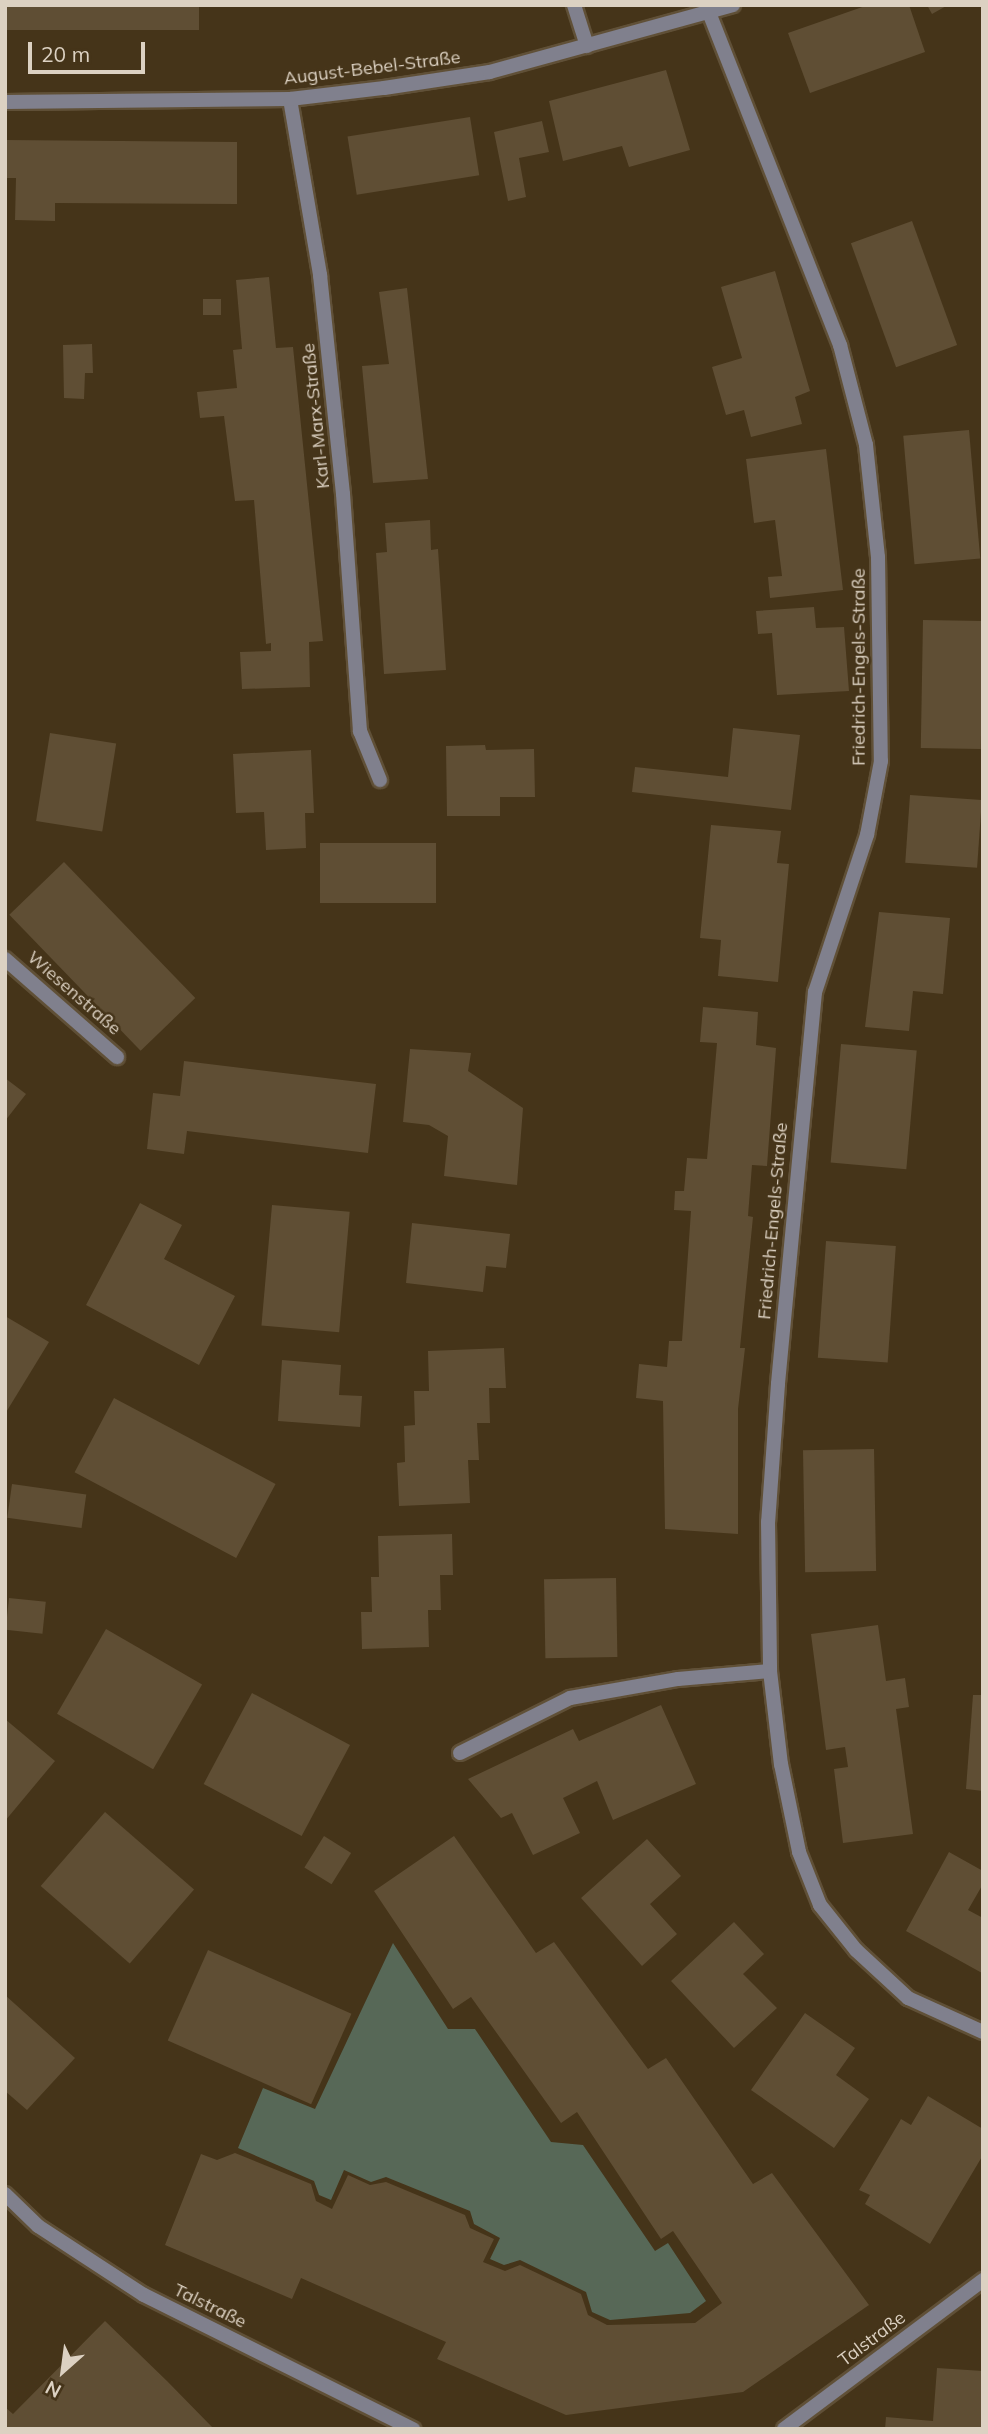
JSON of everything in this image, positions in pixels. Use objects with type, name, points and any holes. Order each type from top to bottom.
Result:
[{"type":"street","points":[[574,5],[587,46]]},
{"type":"street","name":"August-Bebel-Straße","points":[[5,102],[290,99],[490,72],[710,15],[733,5]]},
{"type":"street","name":"Friedrich-Engels-Straße","points":[[710,15],[840,345],[866,445],[878,557],[881,761],[867,835],[815,992],[789,1249],[768,1522],[771,1671],[781,1764],[799,1852],[820,1905],[856,1950],[908,1998],[983,2032]]},
{"type":"street","name":"Karl-Marx-Straße","points":[[290,99],[321,289],[343,494],[360,732],[380,780]]},
{"type":"street","name":"Wiesenstraße","points":[[5,959],[117,1057]]},
{"type":"street","points":[[460,1753],[570,1698],[678,1679],[771,1671]]},
{"type":"street","name":"Talstraße","points":[[5,2194],[38,2227],[144,2295],[413,2429]]},
{"type":"street","name":"Talstraße","points":[[784,2429],[983,2280]]},
{"type":"green space","points":[[393,1943],[448,2029],[475,2029],[551,2142],[583,2145],[655,2251],[668,2243],[706,2301],[690,2313],[610,2320],[592,2312],[586,2292],[520,2260],[504,2265],[490,2259],[500,2238],[474,2224],[470,2211],[386,2177],[371,2182],[344,2170],[331,2200],[319,2195],[314,2181],[238,2148],[263,2088],[315,2109]]},
{"type":"building","points":[[5,5],[199,5],[199,30],[5,30]]},
{"type":"building","points":[[868,5],[909,5],[925,52],[810,93],[788,33]]},
{"type":"building","points":[[927,5],[948,5],[932,14]]},
{"type":"building","points":[[666,70],[690,150],[629,167],[622,146],[563,161],[549,101]]},
{"type":"building","points":[[470,117],[479,175],[357,195],[348,136]]},
{"type":"building","points":[[542,121],[549,152],[519,158],[526,197],[508,201],[494,132]]},
{"type":"building","points":[[5,140],[237,142],[237,204],[55,203],[55,221],[15,220],[16,178],[5,178]]},
{"type":"building","points":[[912,221],[957,345],[896,367],[851,243]]},
{"type":"building","points":[[775,271],[810,391],[795,397],[802,424],[751,437],[744,410],[726,415],[712,367],[742,358],[721,287]]},
{"type":"building","points":[[269,277],[276,348],[293,347],[323,641],[309,642],[310,687],[242,689],[240,652],[271,651],[271,643],[266,644],[254,500],[235,501],[224,416],[200,418],[197,392],[237,388],[233,350],[242,349],[236,280]]},
{"type":"building","points":[[407,288],[428,479],[373,483],[362,366],[389,364],[379,292]]},
{"type":"building","points":[[203,299],[221,299],[221,315],[203,315]]},
{"type":"building","points":[[92,344],[93,373],[85,373],[84,399],[64,398],[63,345]]},
{"type":"building","points":[[969,430],[980,559],[914,564],[903,436]]},
{"type":"building","points":[[826,449],[843,590],[770,598],[768,577],[782,576],[775,520],[754,523],[746,459]]},
{"type":"building","points":[[430,520],[431,550],[438,549],[446,670],[384,674],[376,553],[387,552],[385,523]]},
{"type":"building","points":[[814,607],[816,628],[844,627],[849,691],[777,695],[772,633],[758,634],[756,611]]},
{"type":"building","points":[[923,620],[983,621],[981,749],[921,748]]},
{"type":"building","points":[[733,728],[800,735],[791,810],[632,792],[635,767],[728,777]]},
{"type":"building","points":[[50,733],[116,743],[102,831],[36,821]]},
{"type":"building","points":[[485,745],[486,750],[534,749],[535,797],[500,797],[500,816],[447,816],[446,746]]},
{"type":"building","points":[[311,750],[314,813],[305,813],[306,848],[266,850],[264,812],[236,813],[233,754]]},
{"type":"building","points":[[910,795],[982,800],[977,868],[905,863]]},
{"type":"building","points":[[711,825],[781,831],[777,863],[789,864],[778,982],[718,976],[721,940],[700,938]]},
{"type":"building","points":[[320,843],[436,843],[436,903],[320,903]]},
{"type":"building","points":[[64,862],[195,998],[141,1051],[9,915]]},
{"type":"building","points":[[879,912],[950,918],[943,994],[913,991],[909,1031],[865,1027]]},
{"type":"building","points":[[703,1007],[758,1012],[756,1045],[776,1048],[767,1166],[752,1165],[748,1216],[753,1217],[740,1348],[745,1348],[738,1409],[738,1534],[665,1529],[663,1401],[636,1398],[639,1364],[667,1367],[669,1341],[682,1341],[691,1211],[674,1210],[675,1191],[684,1191],[687,1158],[707,1159],[717,1043],[700,1042]]},
{"type":"building","points":[[841,1044],[917,1051],[906,1169],[831,1163]]},
{"type":"building","points":[[410,1049],[471,1053],[468,1071],[523,1108],[517,1185],[444,1176],[448,1136],[429,1125],[403,1122]]},
{"type":"building","points":[[184,1061],[376,1084],[368,1153],[187,1131],[184,1154],[147,1149],[153,1093],[180,1096]]},
{"type":"building","points":[[5,1078],[26,1094],[5,1121]]},
{"type":"building","points":[[140,1203],[182,1225],[164,1259],[235,1296],[199,1365],[86,1305]]},
{"type":"building","points":[[272,1205],[350,1212],[339,1332],[261,1326]]},
{"type":"building","points":[[412,1223],[510,1234],[506,1268],[486,1266],[483,1292],[406,1283]]},
{"type":"building","points":[[826,1241],[896,1246],[888,1363],[818,1358]]},
{"type":"building","points":[[5,1316],[49,1342],[5,1414]]},
{"type":"building","points":[[504,1348],[506,1388],[489,1388],[490,1423],[477,1423],[479,1460],[468,1460],[470,1503],[399,1506],[397,1463],[405,1462],[404,1426],[415,1425],[414,1391],[429,1391],[428,1351]]},
{"type":"building","points":[[282,1360],[341,1365],[339,1395],[362,1396],[360,1427],[278,1421]]},
{"type":"building","points":[[114,1398],[276,1484],[236,1558],[75,1472]]},
{"type":"building","points":[[874,1449],[876,1571],[805,1572],[803,1450]]},
{"type":"building","points":[[12,1484],[86,1494],[82,1528],[7,1518]]},
{"type":"building","points":[[452,1534],[453,1575],[440,1575],[441,1610],[428,1610],[429,1647],[362,1649],[361,1612],[372,1612],[371,1577],[379,1577],[378,1536]]},
{"type":"building","points":[[616,1578],[617,1657],[545,1658],[544,1579]]},
{"type":"building","points":[[9,1598],[46,1602],[42,1634],[6,1630]]},
{"type":"building","points":[[878,1625],[886,1681],[905,1678],[909,1707],[896,1709],[913,1834],[843,1843],[834,1769],[848,1767],[845,1747],[826,1750],[811,1634]]},
{"type":"building","points":[[106,1629],[202,1684],[153,1769],[57,1714]]},
{"type":"building","points":[[252,1693],[350,1745],[302,1836],[204,1784]]},
{"type":"building","points":[[973,1695],[983,1695],[983,1791],[966,1789]]},
{"type":"building","points":[[661,1705],[696,1784],[613,1820],[597,1781],[563,1798],[580,1833],[533,1855],[512,1813],[501,1818],[468,1779],[573,1729],[579,1741]]},
{"type":"building","points":[[5,1719],[55,1761],[5,1821]]},
{"type":"building","points":[[105,1812],[194,1889],[130,1963],[41,1886]]},
{"type":"building","points":[[324,1836],[351,1853],[332,1884],[304,1867]]},
{"type":"building","points":[[454,1836],[536,1953],[554,1942],[648,2069],[666,2058],[753,2184],[772,2173],[869,2305],[743,2392],[566,2415],[437,2359],[446,2342],[301,2278],[292,2299],[165,2245],[201,2154],[217,2160],[235,2153],[311,2184],[316,2201],[332,2209],[348,2175],[370,2185],[386,2182],[465,2215],[470,2228],[494,2239],[483,2262],[505,2271],[520,2265],[581,2294],[588,2315],[607,2325],[695,2323],[722,2303],[673,2231],[661,2239],[577,2112],[561,2123],[471,1997],[453,2009],[374,1891]]},
{"type":"building","points":[[647,1839],[681,1876],[650,1904],[677,1934],[642,1966],[581,1898]]},
{"type":"building","points":[[949,1852],[983,1871],[983,1884],[968,1910],[983,1918],[982,1973],[906,1931]]},
{"type":"building","points":[[734,1922],[764,1954],[743,1974],[777,2008],[734,2048],[671,1981]]},
{"type":"building","points":[[208,1950],[351,2014],[311,2104],[168,2040]]},
{"type":"building","points":[[5,1995],[75,2058],[27,2110],[5,2091]]},
{"type":"building","points":[[805,2013],[855,2048],[836,2075],[869,2099],[834,2148],[751,2090]]},
{"type":"building","points":[[928,2096],[983,2129],[983,2155],[930,2244],[865,2204],[870,2195],[859,2190],[901,2119],[911,2125]]},
{"type":"building","points":[[105,2321],[214,2429],[5,2429],[5,2407],[13,2414]]},
{"type":"building","points":[[937,2368],[983,2371],[983,2429],[885,2429],[886,2417],[933,2421]]}]
